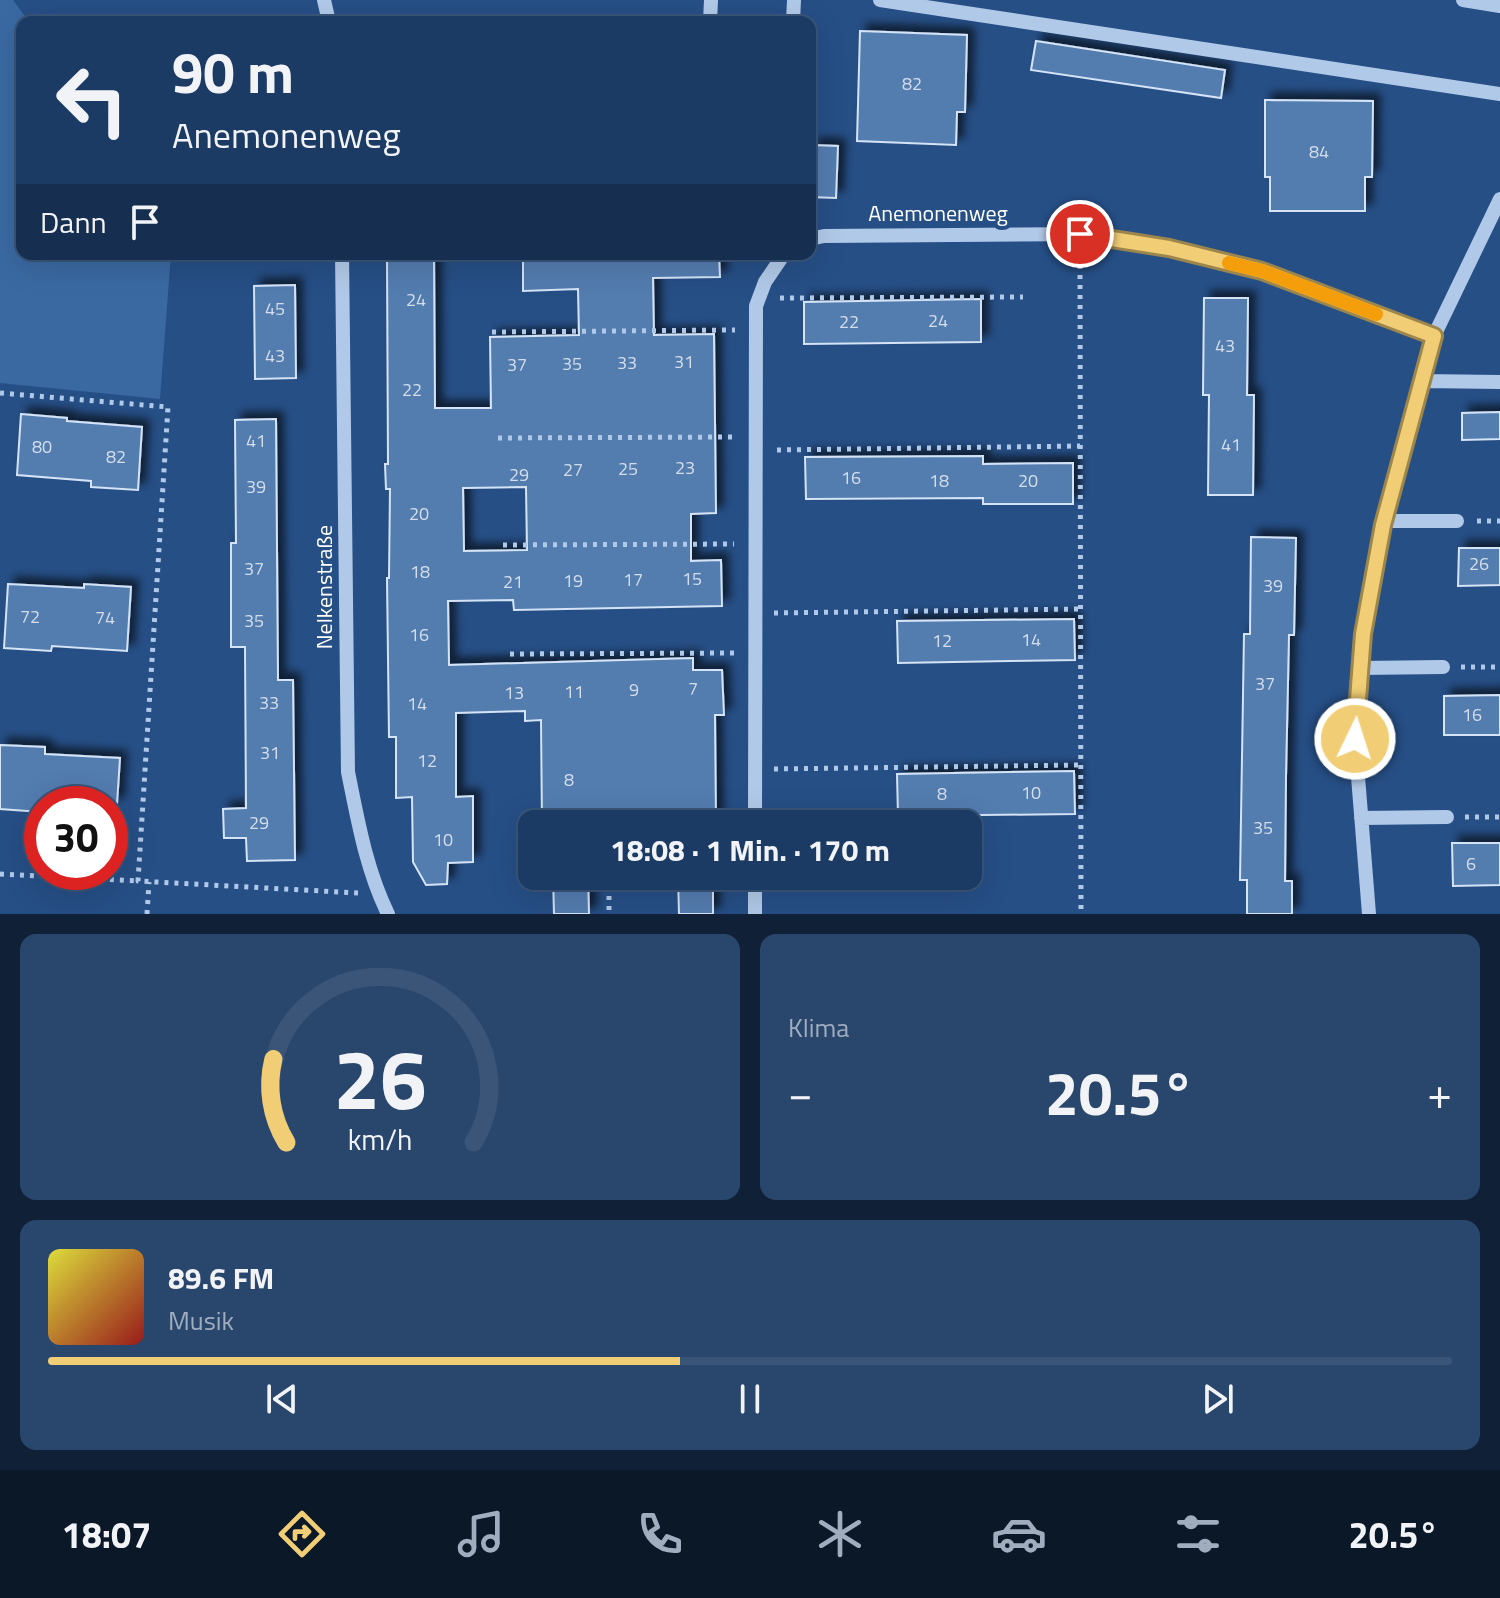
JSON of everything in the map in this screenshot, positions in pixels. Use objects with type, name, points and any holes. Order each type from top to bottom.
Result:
[{"type":"street","points":[[880,0],[1500,94]]},
{"type":"street","points":[[1463,0],[1500,6]]},
{"type":"street","points":[[1369,914],[1355,739],[1363,634],[1384,521],[1434,336],[1500,199]]},
{"type":"street","name":"Anemonenweg","points":[[816,238],[1080,234],[1169,248],[1262,271],[1434,336]]},
{"type":"street","name":"Nelkenstraße","points":[[342,260],[348,772],[361,840],[388,914]]},
{"type":"street","points":[[755,810],[756,306],[765,282],[780,260]]},
{"type":"street","points":[[1422,381],[1500,382]]},
{"type":"street","points":[[1384,521],[1457,521]]},
{"type":"street","points":[[1360,668],[1443,667]]},
{"type":"street","points":[[1361,818],[1447,817]]},
{"type":"street","points":[[755,890],[755,914]]},
{"type":"path","points":[[1080,234],[1081,914]]},
{"type":"path","points":[[759,299],[1023,297]]},
{"type":"path","points":[[492,332],[757,330]]},
{"type":"path","points":[[0,393],[168,407],[138,881]]},
{"type":"path","points":[[498,438],[1080,446]]},
{"type":"path","points":[[503,545],[756,543]]},
{"type":"path","points":[[756,613],[1081,609]]},
{"type":"path","points":[[510,654],[756,652]]},
{"type":"path","points":[[1443,667],[1500,667]]},
{"type":"path","points":[[756,769],[1081,765]]},
{"type":"path","points":[[1447,817],[1500,817]]},
{"type":"path","points":[[0,874],[379,895]]},
{"type":"path","points":[[147,914],[149,882]]},
{"type":"path","points":[[609,890],[609,914]]},
{"type":"shaded area","points":[[0,0],[13,0],[25,16],[16,16],[16,260],[171,260],[160,399],[0,383]]},
{"type":"building","points":[[860,31],[967,35],[965,112],[957,112],[956,145],[857,141]]},
{"type":"building","points":[[1036,41],[1225,70],[1221,98],[1031,70]]},
{"type":"building","points":[[1265,100],[1373,101],[1372,177],[1365,177],[1365,211],[1270,211],[1270,177],[1265,177]]},
{"type":"building","points":[[816,145],[838,146],[836,198],[816,197]]},
{"type":"building","points":[[387,260],[434,260],[435,408],[491,408],[490,337],[579,335],[578,289],[523,291],[523,260],[719,260],[720,277],[653,278],[654,335],[714,334],[716,513],[691,514],[691,561],[721,560],[722,606],[514,610],[513,600],[448,601],[449,665],[693,658],[693,670],[722,670],[724,715],[715,715],[716,810],[542,810],[541,720],[525,721],[525,711],[456,713],[456,797],[473,796],[473,862],[448,863],[447,884],[426,885],[413,862],[412,797],[396,798],[396,737],[389,737],[387,578],[390,489],[386,489]],"holes":[[[526,487],[527,550],[464,551],[463,488]]]},
{"type":"building","points":[[295,285],[296,378],[255,379],[254,286]]},
{"type":"building","points":[[1204,298],[1248,298],[1247,395],[1254,395],[1253,495],[1208,495],[1209,395],[1203,395]]},
{"type":"building","points":[[981,299],[981,342],[804,344],[804,302]]},
{"type":"building","points":[[1500,412],[1500,439],[1462,440],[1462,413]]},
{"type":"building","points":[[21,414],[142,427],[138,490],[91,487],[91,481],[17,475]]},
{"type":"building","points":[[276,419],[278,680],[293,680],[295,860],[247,861],[246,838],[224,838],[223,809],[246,808],[245,647],[231,647],[231,543],[236,543],[235,420]]},
{"type":"building","points":[[983,456],[983,464],[1073,463],[1073,504],[983,504],[983,498],[806,499],[805,457]]},
{"type":"building","points":[[1251,537],[1296,538],[1294,635],[1289,635],[1286,776],[1285,881],[1292,881],[1292,914],[1247,914],[1247,880],[1240,880],[1244,634],[1250,634]]},
{"type":"building","points":[[1459,548],[1500,548],[1500,585],[1458,586]]},
{"type":"building","points":[[8,584],[131,587],[127,651],[52,646],[51,651],[4,648]]},
{"type":"building","points":[[1074,619],[1075,660],[898,663],[897,621]]},
{"type":"building","points":[[1500,695],[1500,735],[1444,735],[1444,696]]},
{"type":"building","points":[[0,745],[45,747],[45,754],[120,758],[118,786],[24,786],[24,811],[0,809]]},
{"type":"building","points":[[1074,771],[1075,814],[982,815],[982,810],[898,810],[897,774]]},
{"type":"building","points":[[1452,843],[1500,843],[1500,885],[1453,886]]},
{"type":"building","points":[[553,890],[588,890],[589,914],[554,914]]},
{"type":"building","points":[[678,890],[713,890],[713,914],[679,914]]},
{"type":"slow traffic","points":[[1229,263],[1262,271],[1376,314]]},
{"type":"route","points":[[1080,234],[1169,248],[1262,271],[1434,336],[1383,525],[1363,634],[1355,739]]}]
